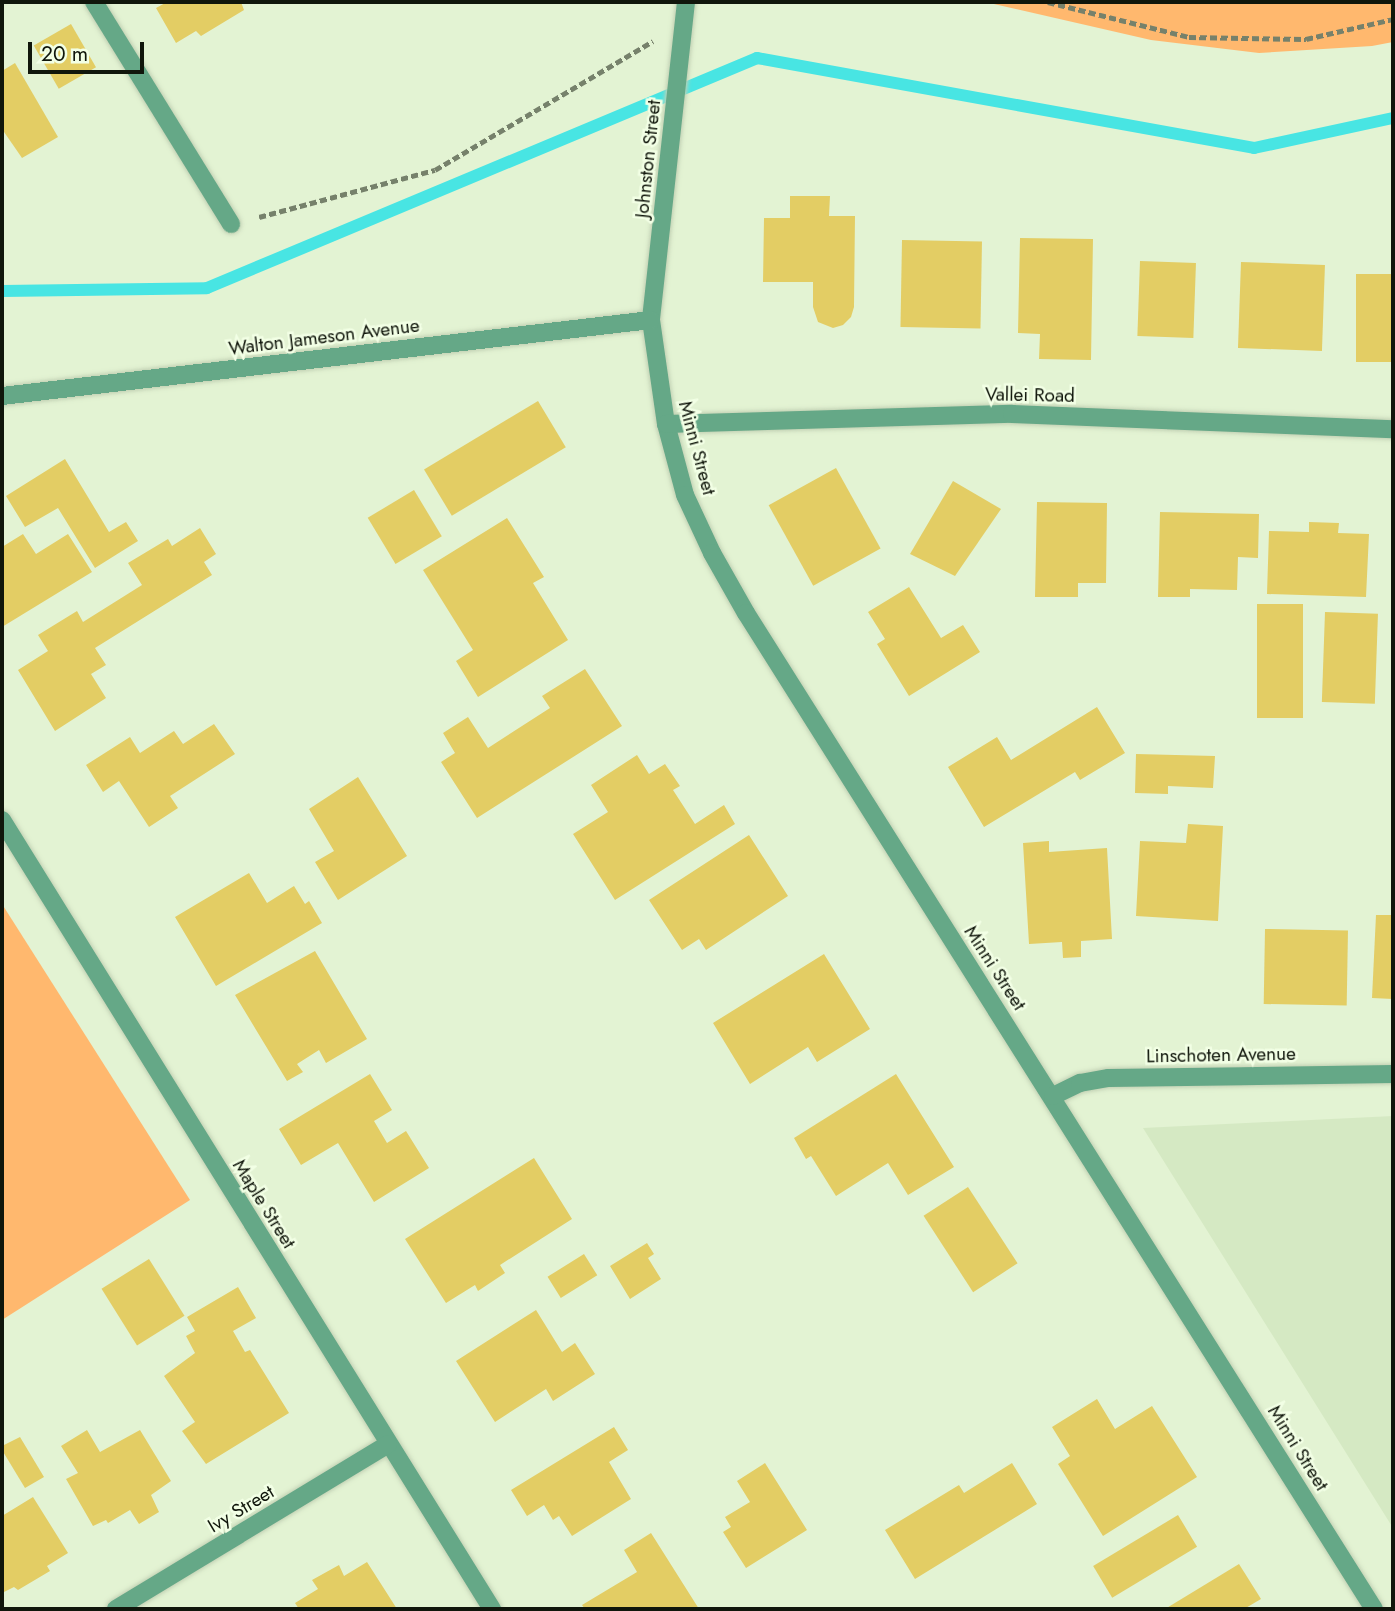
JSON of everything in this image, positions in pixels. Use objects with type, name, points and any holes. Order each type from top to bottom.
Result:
[{"type":"street","points":[[94,2],[231,225]]},
{"type":"street","name":"Johnston Street","points":[[651,320],[686,2]]},
{"type":"street","name":"Walton Jameson Avenue","points":[[2,396],[651,320]]},
{"type":"street","name":"Minni Street","points":[[651,320],[666,424],[685,495],[712,553],[746,613],[892,847],[1053,1096],[1374,1609]]},
{"type":"street","name":"Vallei Road","points":[[666,424],[1012,414],[1393,429]]},
{"type":"street","name":"Maple Street","points":[[2,820],[492,1609]]},
{"type":"street","name":"Linschoten Avenue","points":[[1053,1096],[1080,1083],[1110,1078],[1393,1074]]},
{"type":"street","name":"Ivy Street","points":[[116,1609],[388,1444]]},
{"type":"path","points":[[1048,2],[1189,37],[1306,39],[1393,19]]},
{"type":"path","points":[[231,225],[435,170],[683,31]]},
{"type":"shaded area","points":[[985,2],[1393,2],[1393,42],[1372,46],[1259,53],[1151,40]]},
{"type":"shaded area","points":[[2,904],[190,1200],[2,1320]]},
{"type":"shaded area","points":[[1393,1116],[1393,1528],[1143,1128]]},
{"type":"building","points":[[167,2],[241,2],[244,10],[201,36],[196,31],[176,43],[156,8]]},
{"type":"building","points":[[71,24],[96,67],[59,89],[34,46]]},
{"type":"building","points":[[15,63],[58,137],[22,158],[2,129],[2,71]]},
{"type":"building","points":[[790,196],[830,196],[829,216],[855,216],[854,307],[851,317],[843,325],[833,328],[818,322],[813,307],[813,282],[763,282],[764,218],[790,218]]},
{"type":"building","points":[[1020,238],[1093,239],[1091,360],[1039,359],[1040,334],[1018,333]]},
{"type":"building","points":[[902,240],[982,241],[980,328],[900,327]]},
{"type":"building","points":[[1140,261],[1196,263],[1193,338],[1137,336]]},
{"type":"building","points":[[1241,262],[1325,265],[1322,351],[1238,348]]},
{"type":"building","points":[[1356,274],[1393,274],[1393,362],[1356,362]]},
{"type":"building","points":[[538,401],[566,447],[452,516],[424,470]]},
{"type":"building","points":[[65,459],[109,532],[126,522],[138,541],[95,568],[58,508],[25,527],[6,496]]},
{"type":"building","points":[[836,468],[881,548],[813,586],[769,505]]},
{"type":"building","points":[[953,481],[1001,509],[955,576],[910,554]]},
{"type":"building","points":[[414,490],[442,536],[396,564],[368,518]]},
{"type":"building","points":[[1037,502],[1107,503],[1106,583],[1078,583],[1078,597],[1035,597]]},
{"type":"building","points":[[1160,512],[1259,514],[1258,558],[1238,557],[1237,590],[1190,589],[1190,597],[1158,597]]},
{"type":"building","points":[[507,518],[544,577],[533,583],[568,640],[478,697],[456,661],[473,650],[423,570]]},
{"type":"building","points":[[1309,522],[1339,523],[1338,533],[1369,534],[1366,597],[1267,594],[1269,531],[1309,532]]},
{"type":"building","points":[[200,528],[216,554],[204,562],[212,575],[95,648],[106,665],[91,674],[106,698],[55,731],[18,670],[48,651],[38,635],[77,611],[83,622],[142,585],[128,563],[168,539],[172,546]]},
{"type":"building","points":[[23,534],[36,554],[68,534],[92,572],[2,627],[2,547]]},
{"type":"building","points":[[909,587],[941,638],[963,625],[980,652],[909,696],[877,644],[885,639],[868,612]]},
{"type":"building","points":[[1257,604],[1303,604],[1303,718],[1257,718]]},
{"type":"building","points":[[1325,612],[1378,614],[1375,704],[1322,702]]},
{"type":"building","points":[[585,669],[622,726],[477,818],[441,762],[455,753],[443,733],[468,717],[488,748],[550,708],[542,696]]},
{"type":"building","points":[[1097,707],[1125,753],[1080,780],[1075,772],[984,827],[948,767],[997,737],[1011,760]]},
{"type":"building","points":[[214,724],[235,754],[170,796],[178,808],[149,827],[119,781],[103,792],[86,765],[130,737],[140,753],[174,731],[183,744]]},
{"type":"building","points":[[1136,754],[1215,756],[1213,788],[1168,786],[1168,794],[1135,793]]},
{"type":"building","points":[[637,755],[649,774],[665,764],[680,786],[673,790],[695,824],[724,805],[735,824],[615,900],[573,834],[608,812],[591,785]]},
{"type":"building","points":[[358,777],[407,856],[338,900],[315,862],[334,851],[309,809]]},
{"type":"building","points":[[1188,824],[1223,826],[1218,921],[1136,916],[1140,841],[1186,843]]},
{"type":"building","points":[[749,835],[788,896],[706,950],[699,939],[682,950],[649,900]]},
{"type":"building","points":[[1049,841],[1049,852],[1107,848],[1112,939],[1081,941],[1081,957],[1063,958],[1062,942],[1029,944],[1023,843]]},
{"type":"building","points":[[249,873],[267,903],[294,886],[305,904],[309,901],[322,923],[216,986],[175,917]]},
{"type":"building","points":[[1376,915],[1393,915],[1393,999],[1372,998]]},
{"type":"building","points":[[1265,929],[1348,930],[1347,1005],[1264,1004]]},
{"type":"building","points":[[315,951],[367,1039],[326,1063],[319,1050],[297,1064],[303,1072],[287,1081],[235,995]]},
{"type":"building","points":[[824,954],[870,1029],[817,1062],[808,1047],[750,1084],[713,1023]]},
{"type":"building","points":[[370,1074],[392,1110],[374,1121],[387,1143],[406,1131],[429,1168],[374,1202],[338,1143],[301,1165],[279,1129]]},
{"type":"building","points":[[896,1074],[954,1167],[908,1195],[888,1163],[836,1196],[811,1156],[806,1159],[794,1138]]},
{"type":"building","points":[[534,1158],[572,1219],[500,1265],[505,1273],[478,1291],[475,1285],[446,1303],[405,1239]]},
{"type":"building","points":[[968,1187],[1018,1263],[973,1292],[924,1216]]},
{"type":"building","points":[[647,1243],[654,1254],[648,1258],[661,1279],[630,1299],[610,1266]]},
{"type":"building","points":[[584,1254],[597,1275],[561,1298],[548,1277]]},
{"type":"building","points":[[149,1259],[185,1316],[137,1345],[102,1289]]},
{"type":"building","points":[[238,1287],[256,1318],[233,1331],[245,1352],[250,1350],[289,1413],[206,1464],[182,1431],[195,1422],[164,1376],[195,1353],[186,1336],[195,1331],[187,1317]]},
{"type":"building","points":[[536,1310],[562,1352],[575,1343],[595,1374],[553,1401],[546,1389],[495,1422],[456,1361]]},
{"type":"building","points":[[1097,1399],[1115,1429],[1152,1406],[1197,1477],[1103,1536],[1058,1464],[1070,1456],[1052,1427]]},
{"type":"building","points":[[614,1427],[628,1450],[609,1462],[631,1499],[572,1536],[559,1516],[553,1520],[544,1505],[527,1516],[511,1490]]},
{"type":"building","points":[[87,1430],[100,1452],[140,1430],[171,1481],[151,1495],[159,1512],[139,1524],[130,1510],[108,1523],[106,1520],[93,1526],[66,1479],[78,1473],[61,1446]]},
{"type":"building","points":[[20,1437],[44,1477],[25,1488],[2,1450],[2,1446]]},
{"type":"building","points":[[765,1463],[807,1530],[746,1568],[723,1532],[731,1527],[725,1517],[750,1502],[737,1481]]},
{"type":"building","points":[[1012,1463],[1037,1504],[915,1579],[885,1530],[959,1485],[964,1493]]},
{"type":"building","points":[[33,1497],[68,1553],[47,1566],[50,1571],[18,1590],[14,1587],[2,1593],[2,1516]]},
{"type":"building","points":[[1178,1515],[1197,1547],[1112,1598],[1093,1566]]},
{"type":"building","points":[[651,1533],[699,1609],[585,1609],[582,1605],[637,1572],[624,1550]]},
{"type":"building","points":[[367,1562],[397,1609],[299,1609],[295,1603],[318,1589],[312,1580],[339,1565],[344,1576]]},
{"type":"building","points":[[1239,1564],[1261,1599],[1244,1609],[1165,1609]]},
{"type":"waterway","points":[[2,291],[207,288],[757,58],[1254,148],[1393,118]]}]
